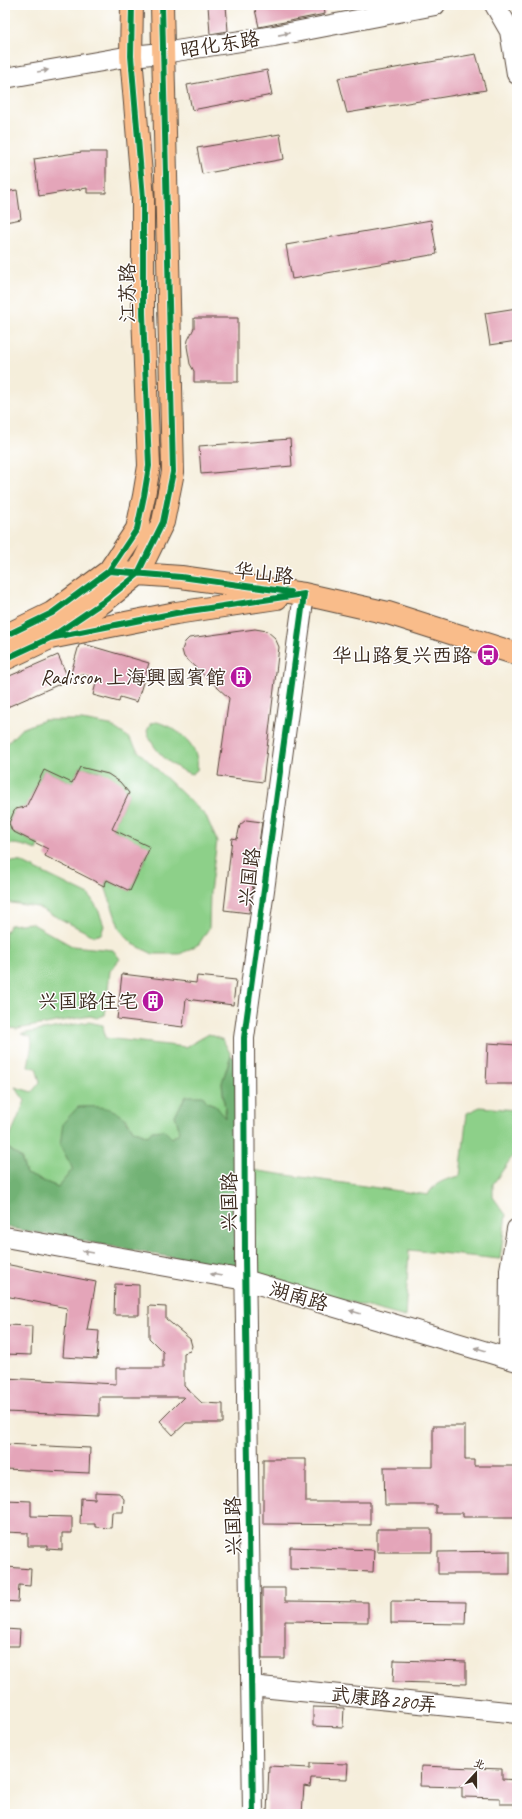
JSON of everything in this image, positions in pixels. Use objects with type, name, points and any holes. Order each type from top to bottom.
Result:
[{"type":"main road","name":"江苏路","points":[[109,571],[137,529],[149,466],[143,313],[143,198],[131,56],[132,5]]},
{"type":"main road","name":"江苏路","points":[[50,638],[103,602],[137,575],[163,522],[173,472],[162,5]]},
{"type":"main road","name":"华山路","points":[[109,571],[137,575],[181,578],[304,594],[388,613],[517,654]]},
{"type":"main road","points":[[5,636],[52,612],[109,571]]},
{"type":"main road","name":"华山路","points":[[5,659],[50,638],[176,613],[304,594]]},
{"type":"street","name":"昭化东路","points":[[5,78],[131,56],[163,53],[274,36],[435,5]]},
{"type":"street","points":[[495,5],[514,30],[517,74]]},
{"type":"street","name":"兴国路","points":[[253,1814],[245,1280],[244,1038],[304,594]]},
{"type":"street","points":[[513,1359],[510,1270],[517,1229]]},
{"type":"street","name":"湖南路","points":[[5,1237],[245,1280],[513,1359]]},
{"type":"street","name":"武康路280弄","points":[[251,1686],[517,1713]]},
{"type":"green space","points":[[44,720],[82,720],[110,725],[128,737],[139,752],[206,816],[217,841],[210,892],[209,928],[199,944],[180,954],[153,954],[133,944],[120,930],[105,886],[107,880],[130,891],[150,848],[112,829],[129,793],[124,787],[107,775],[95,770],[80,767],[72,783],[44,770],[26,807],[15,809],[9,823],[12,831],[39,845],[37,850],[17,844],[5,846],[5,746],[21,729]]},
{"type":"green space","points":[[157,722],[180,733],[192,746],[197,761],[197,770],[192,774],[178,768],[164,758],[153,745],[147,731],[151,723]]},
{"type":"green space","points":[[5,862],[21,862],[89,895],[98,909],[104,926],[101,934],[94,936],[37,907],[5,902]]},
{"type":"green space","points":[[31,923],[72,946],[113,950],[120,959],[110,971],[105,1015],[97,1018],[90,1016],[17,1029],[5,1027],[5,933],[10,925]]},
{"type":"green space","points":[[88,1022],[103,1025],[105,1038],[186,1047],[209,1034],[223,1040],[231,1055],[222,1083],[226,1119],[215,1105],[207,1102],[175,1115],[180,1132],[172,1138],[148,1136],[133,1130],[126,1118],[60,1145],[73,1169],[58,1187],[26,1174],[21,1158],[6,1146],[25,1101],[15,1087],[32,1092],[40,1082],[36,1068],[28,1067],[32,1043],[31,1037],[21,1034]]},
{"type":"green space","points":[[231,1055],[236,1060],[236,1269],[5,1227],[5,1146],[21,1158],[26,1174],[58,1187],[73,1169],[60,1145],[63,1123],[78,1107],[110,1109],[122,1116],[133,1130],[148,1136],[152,1131],[164,1130],[172,1138],[180,1132],[175,1115],[186,1096],[203,1096],[207,1102],[215,1105],[226,1118],[222,1083]]},
{"type":"green space","points":[[480,1107],[515,1110],[517,1112],[517,1150],[493,1184],[493,1197],[506,1215],[500,1259],[409,1250],[405,1317],[251,1275],[251,1170],[428,1195],[437,1184],[460,1176],[467,1113]]},
{"type":"building","points":[[208,5],[226,5],[228,31],[210,34]]},
{"type":"building","points":[[254,5],[324,5],[325,14],[259,27]]},
{"type":"building","points":[[476,54],[486,90],[347,113],[338,78]]},
{"type":"building","points":[[267,70],[272,95],[192,110],[187,85]]},
{"type":"building","points":[[280,134],[284,159],[202,174],[197,148]]},
{"type":"building","points":[[82,152],[106,152],[106,193],[87,193],[87,188],[39,196],[34,159]]},
{"type":"building","points":[[17,190],[21,219],[5,222],[5,192]]},
{"type":"building","points":[[431,220],[437,254],[292,279],[286,245]]},
{"type":"building","points":[[517,308],[517,341],[490,345],[485,313]]},
{"type":"building","points":[[194,318],[238,318],[238,382],[194,382],[194,371],[190,364],[187,346],[188,340],[194,328]]},
{"type":"building","points":[[290,439],[292,466],[201,474],[199,446]]},
{"type":"building","name":"Radisson 上海興國賓館","points":[[255,629],[267,631],[275,638],[279,647],[263,782],[218,776],[229,698],[184,657],[182,650],[185,642],[189,638]]},
{"type":"building","points":[[84,644],[149,663],[137,702],[120,697],[119,702],[93,695],[97,679],[81,674],[69,680],[79,645]]},
{"type":"building","points":[[58,655],[69,680],[5,708],[5,678]]},
{"type":"building","points":[[80,767],[108,774],[120,782],[129,793],[112,829],[150,847],[130,891],[107,880],[104,886],[45,856],[48,849],[12,831],[9,823],[15,809],[26,807],[44,770],[72,783]]},
{"type":"building","points":[[246,820],[262,822],[249,913],[224,910],[232,838],[237,839],[240,825]]},
{"type":"building","name":"兴国路住宅","points":[[122,974],[196,983],[197,976],[236,980],[233,1005],[186,999],[183,1027],[117,1019]]},
{"type":"building","points":[[488,1043],[517,1045],[517,1084],[486,1084]]},
{"type":"building","points":[[5,1264],[96,1282],[87,1330],[99,1331],[97,1359],[63,1357],[67,1308],[5,1296]]},
{"type":"building","points":[[115,1284],[139,1285],[139,1315],[114,1315]]},
{"type":"building","points":[[149,1306],[166,1307],[166,1319],[190,1339],[192,1346],[190,1351],[184,1353],[184,1386],[202,1403],[223,1404],[223,1423],[186,1423],[173,1435],[160,1421],[184,1397],[99,1397],[99,1416],[5,1412],[5,1378],[116,1384],[116,1368],[163,1368],[163,1352],[149,1338]]},
{"type":"building","points":[[5,1325],[32,1326],[31,1355],[5,1354]]},
{"type":"building","points":[[433,1426],[465,1426],[465,1460],[474,1460],[474,1466],[517,1466],[517,1517],[463,1517],[463,1513],[436,1513],[436,1505],[385,1505],[384,1467],[433,1467]]},
{"type":"building","points":[[5,1444],[90,1448],[89,1473],[5,1469]]},
{"type":"building","points":[[263,1459],[306,1459],[306,1502],[370,1502],[370,1525],[263,1524]]},
{"type":"building","points":[[95,1492],[119,1493],[124,1499],[123,1512],[112,1512],[111,1528],[95,1527],[95,1524],[80,1524],[81,1498],[95,1499]]},
{"type":"building","points":[[5,1500],[31,1501],[31,1516],[72,1517],[72,1533],[62,1533],[62,1550],[47,1549],[47,1546],[28,1546],[28,1533],[5,1532]]},
{"type":"building","points":[[377,1529],[432,1529],[432,1552],[377,1552]]},
{"type":"building","points":[[290,1547],[374,1550],[373,1572],[290,1569]]},
{"type":"building","points":[[510,1551],[510,1574],[438,1574],[438,1552]]},
{"type":"building","points":[[7,1567],[31,1569],[30,1586],[19,1585],[18,1602],[5,1601]]},
{"type":"building","points":[[262,1588],[285,1588],[285,1601],[368,1602],[368,1622],[285,1621],[285,1659],[262,1659]]},
{"type":"building","points":[[391,1601],[466,1602],[465,1624],[391,1623]]},
{"type":"building","points":[[5,1629],[20,1630],[19,1646],[5,1646]]},
{"type":"building","points":[[394,1660],[466,1662],[466,1684],[393,1682]]},
{"type":"building","points":[[313,1707],[344,1708],[343,1727],[313,1726]]},
{"type":"building","points":[[310,1763],[348,1764],[347,1779],[311,1778],[310,1787],[304,1786],[302,1814],[267,1814],[269,1766],[310,1768]]},
{"type":"building","points":[[421,1766],[502,1769],[502,1779],[517,1780],[517,1804],[500,1804],[500,1798],[462,1797],[462,1787],[420,1786]]},
{"type":"cycle path","points":[[5,636],[52,613],[109,571],[137,529],[144,496],[149,466],[143,313],[143,198],[131,56],[132,5]]},
{"type":"cycle path","points":[[50,638],[103,602],[137,575],[163,522],[173,472],[162,5]]},
{"type":"cycle path","points":[[109,571],[181,577],[290,592]]},
{"type":"cycle path","points":[[5,659],[50,638],[176,613],[304,594]]},
{"type":"cycle path","points":[[253,1814],[245,1256],[244,1038],[304,594]]},
{"type":"place","name":"华山路复兴西路","points":[[488,655]]},
{"type":"place","name":"Radisson 上海興國賓館","points":[[241,677]]},
{"type":"place","name":"兴国路住宅","points":[[153,1001]]}]
